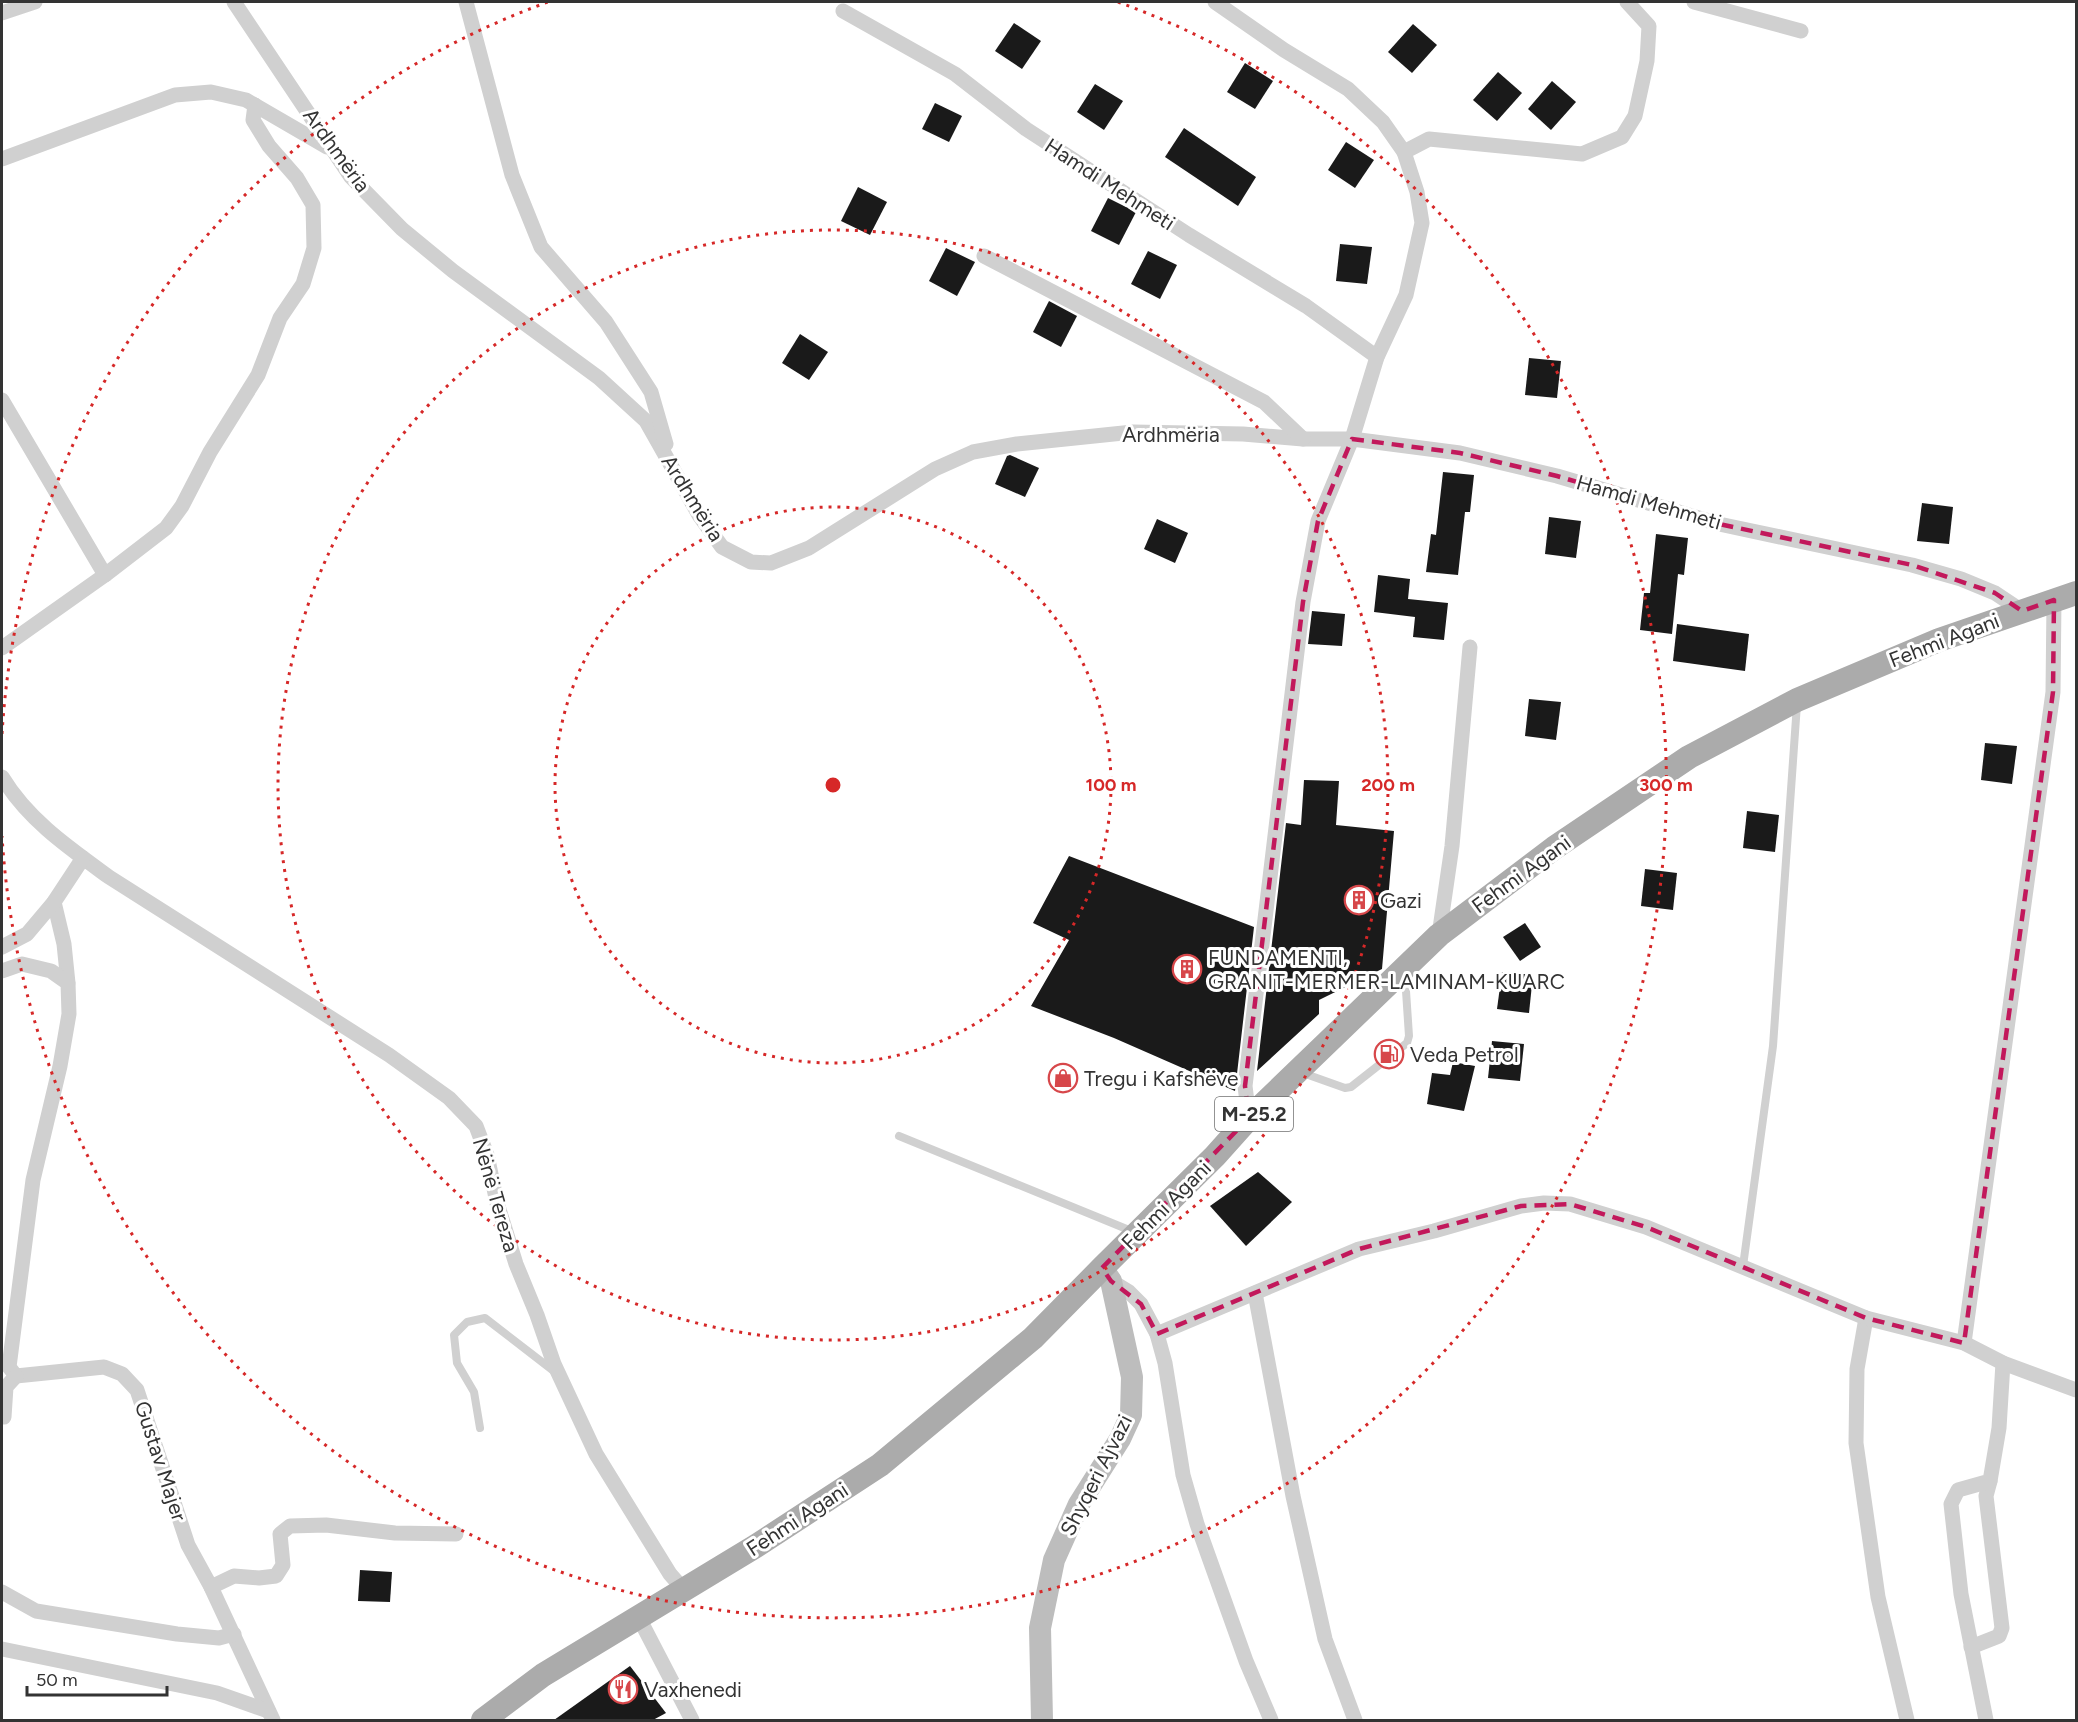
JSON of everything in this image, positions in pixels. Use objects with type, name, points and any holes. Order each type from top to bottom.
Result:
[{"type":"main road","name":"Fehmi Agani","points":[[483,1720],[543,1675],[756,1546],[880,1465],[1106,1274],[1114,1258],[1135,1233],[1439,935],[1554,848],[1689,757],[1797,700],[1939,640],[2065,597]]},
{"type":"street","points":[[2,13],[35,2]]},
{"type":"street","name":"Ardhmëria","points":[[234,2],[351,177],[402,229],[453,271],[599,378],[646,421],[699,515],[722,547],[751,562],[771,564],[810,548],[935,470],[973,452],[1017,444],[1133,432],[1352,439]]},
{"type":"street","points":[[466,2],[512,175],[541,247],[606,322],[651,392],[673,470]]},
{"type":"street","points":[[1215,2],[1284,50],[1348,89],[1383,122],[1404,152],[1417,192],[1422,223],[1406,295],[1377,357],[1352,439],[1318,521],[1303,602],[1245,1086],[1250,1118]]},
{"type":"street","points":[[1404,152],[1429,139],[1582,154],[1622,137],[1635,116],[1647,61],[1649,26],[1627,2]]},
{"type":"street","points":[[1694,2],[1801,32]]},
{"type":"street","name":"Hamdi Mehmeti","points":[[843,11],[954,75],[1026,129],[1189,235],[1306,306],[1377,357]]},
{"type":"street","points":[[2,159],[175,95],[211,92],[246,100],[332,150]]},
{"type":"street","points":[[2,648],[105,576],[166,528],[182,506],[210,452],[258,375],[280,318],[303,284],[314,248],[313,205],[297,178],[269,146],[253,120],[255,105]]},
{"type":"street","points":[[984,256],[1264,402],[1303,439]]},
{"type":"street","points":[[2,400],[105,576]]},
{"type":"street","name":"Hamdi Mehmeti","points":[[1352,439],[1460,453],[1557,476],[1719,524],[1912,564],[1961,579],[1995,593],[2022,611]]},
{"type":"street","points":[[1964,1344],[2065,597]]},
{"type":"street","points":[[1439,935],[1452,846],[1470,647]]},
{"type":"street","name":"Nënë Tereza","points":[[2,777],[12,794],[47,831],[83,858],[109,877],[389,1055],[449,1098],[476,1126],[487,1155],[497,1203],[516,1264],[558,1375],[596,1454],[670,1574],[684,1590]]},
{"type":"street","points":[[2,970],[18,953],[27,934],[54,902],[83,858]]},
{"type":"street","points":[[4,1417],[6,1386],[16,1376],[9,1367],[32,1191],[69,1014],[64,944],[54,902]]},
{"type":"street","points":[[2,947],[27,934]]},
{"type":"street","points":[[2,970],[22,964],[51,971],[68,983]]},
{"type":"street","points":[[1158,1334],[1359,1249],[1434,1231],[1521,1206],[1544,1203],[1570,1204],[1646,1227],[1866,1318],[1964,1344],[2003,1363],[2076,1390]]},
{"type":"street","points":[[1106,1274],[1141,1304],[1158,1334],[1184,1475],[1197,1524],[1246,1661],[1271,1720]]},
{"type":"street","name":"Shyqeri Ajvazi","points":[[1042,1720],[1040,1628],[1054,1560],[1079,1504],[1120,1439],[1131,1415],[1132,1377],[1106,1274]]},
{"type":"street","points":[[1255,1293],[1293,1496],[1325,1639],[1355,1720]]},
{"type":"street","points":[[1866,1318],[1857,1368],[1856,1443],[1878,1597],[1907,1720]]},
{"type":"street","points":[[1971,1647],[1999,1636],[2002,1628],[1986,1496],[1999,1428],[2003,1363]]},
{"type":"street","name":"Gustav Majer","points":[[16,1376],[104,1367],[122,1374],[137,1390],[188,1545],[234,1634],[271,1716]]},
{"type":"street","points":[[1986,1720],[1961,1594],[1951,1504],[1958,1490],[1990,1481]]},
{"type":"street","points":[[211,1587],[234,1576],[259,1578],[276,1576],[283,1565],[280,1534],[290,1526],[326,1525],[395,1533],[456,1534]]},
{"type":"street","points":[[2,1592],[36,1611],[177,1634],[219,1638],[234,1634]]},
{"type":"street","points":[[638,1616],[692,1720]]},
{"type":"street","points":[[2,1649],[217,1693],[271,1716]]},
{"type":"lane","points":[[1743,1266],[1773,1046],[1797,700]]},
{"type":"lane","points":[[1299,1072],[1345,1088],[1351,1087],[1407,1043],[1409,1036],[1405,968]]},
{"type":"lane","points":[[899,1136],[1135,1233]]},
{"type":"lane","points":[[480,1428],[474,1392],[457,1363],[454,1335],[467,1322],[485,1318],[558,1375]]},
{"type":"highlighted area","points":[[1352,439],[1460,453],[1557,476],[1719,524],[1912,565],[1995,593],[2022,611],[2054,600],[2053,692],[1964,1343],[1866,1318],[1646,1227],[1570,1204],[1521,1206],[1359,1249],[1157,1334],[1141,1304],[1111,1281],[1102,1268],[1249,1118],[1245,1086],[1303,602],[1318,521]]},
{"type":"building","points":[[1014,23],[1041,41],[1022,69],[995,51]]},
{"type":"building","points":[[1413,24],[1437,45],[1412,73],[1388,52]]},
{"type":"building","points":[[1245,63],[1273,81],[1255,109],[1227,92]]},
{"type":"building","points":[[1498,72],[1522,93],[1497,121],[1473,100]]},
{"type":"building","points":[[1552,81],[1576,102],[1551,130],[1528,109]]},
{"type":"building","points":[[1095,84],[1123,101],[1104,130],[1077,112]]},
{"type":"building","points":[[935,103],[962,116],[949,142],[922,129]]},
{"type":"building","points":[[1184,128],[1256,177],[1238,206],[1165,157]]},
{"type":"building","points":[[1346,142],[1374,160],[1355,188],[1328,170]]},
{"type":"building","points":[[858,187],[887,202],[870,235],[841,221]]},
{"type":"building","points":[[1108,198],[1136,212],[1119,245],[1091,231]]},
{"type":"building","points":[[1340,244],[1372,247],[1367,284],[1336,281]]},
{"type":"building","points":[[946,248],[975,262],[957,296],[929,281]]},
{"type":"building","points":[[1148,251],[1177,265],[1160,299],[1131,284]]},
{"type":"building","points":[[1049,301],[1077,316],[1061,347],[1033,332]]},
{"type":"building","points":[[800,334],[828,352],[809,380],[782,363]]},
{"type":"building","points":[[1529,358],[1561,361],[1557,398],[1525,395]]},
{"type":"building","points":[[1010,455],[1039,468],[1025,497],[995,484],[1007,456]]},
{"type":"building","points":[[1443,472],[1474,475],[1470,512],[1465,512],[1458,575],[1426,572],[1431,534],[1436,535]]},
{"type":"building","points":[[1922,503],[1953,507],[1949,544],[1917,541]]},
{"type":"building","points":[[1549,517],[1581,521],[1576,558],[1545,554]]},
{"type":"building","points":[[1157,519],[1188,533],[1175,563],[1144,549]]},
{"type":"building","points":[[1656,534],[1688,538],[1684,575],[1678,574],[1672,634],[1640,630],[1644,593],[1650,593]]},
{"type":"building","points":[[1378,575],[1410,579],[1408,599],[1448,603],[1444,640],[1413,637],[1415,617],[1374,612]]},
{"type":"building","points":[[1312,611],[1345,614],[1342,646],[1308,644]]},
{"type":"building","points":[[1677,624],[1749,634],[1745,671],[1673,661]]},
{"type":"building","points":[[1529,699],[1561,702],[1556,740],[1525,736]]},
{"type":"building","points":[[1985,743],[2017,746],[2012,784],[1981,780]]},
{"type":"building","points":[[1304,780],[1339,781],[1336,825],[1394,831],[1382,969],[1319,1000],[1319,1014],[1257,1071],[1286,823],[1301,825]]},
{"type":"building","points":[[1747,811],[1779,815],[1775,852],[1743,848]]},
{"type":"building","name":"FUNDAMENTI, GRANIT-MERMER-LAMINAM-KUARC","points":[[1069,856],[1254,927],[1235,1091],[1114,1038],[1031,1006],[1069,940],[1033,923]]},
{"type":"building","points":[[1645,869],[1677,873],[1673,910],[1641,906]]},
{"type":"building","points":[[1525,923],[1541,947],[1520,961],[1503,937]]},
{"type":"building","points":[[1502,972],[1533,975],[1529,1013],[1497,1009]]},
{"type":"building","points":[[1492,1041],[1524,1044],[1520,1081],[1488,1078]]},
{"type":"building","points":[[1453,1062],[1475,1066],[1464,1111],[1427,1104],[1432,1073],[1450,1075]]},
{"type":"building","points":[[1258,1172],[1292,1202],[1246,1246],[1210,1206]]},
{"type":"building","points":[[360,1570],[392,1572],[390,1602],[358,1601]]},
{"type":"building","name":"Vaxhenedi","points":[[630,1666],[666,1713],[653,1720],[554,1720]]},
{"type":"place","name":"Gazi","points":[[1359,900]]},
{"type":"place","name":"FUNDAMENTI, GRANIT-MERMER-LAMINAM-KUARC","points":[[1187,969]]},
{"type":"place","name":"Veda Petrol","points":[[1389,1054]]},
{"type":"place","name":"Tregu i Kafshëve","points":[[1063,1078]]},
{"type":"place","name":"Vaxhenedi","points":[[623,1689]]}]
